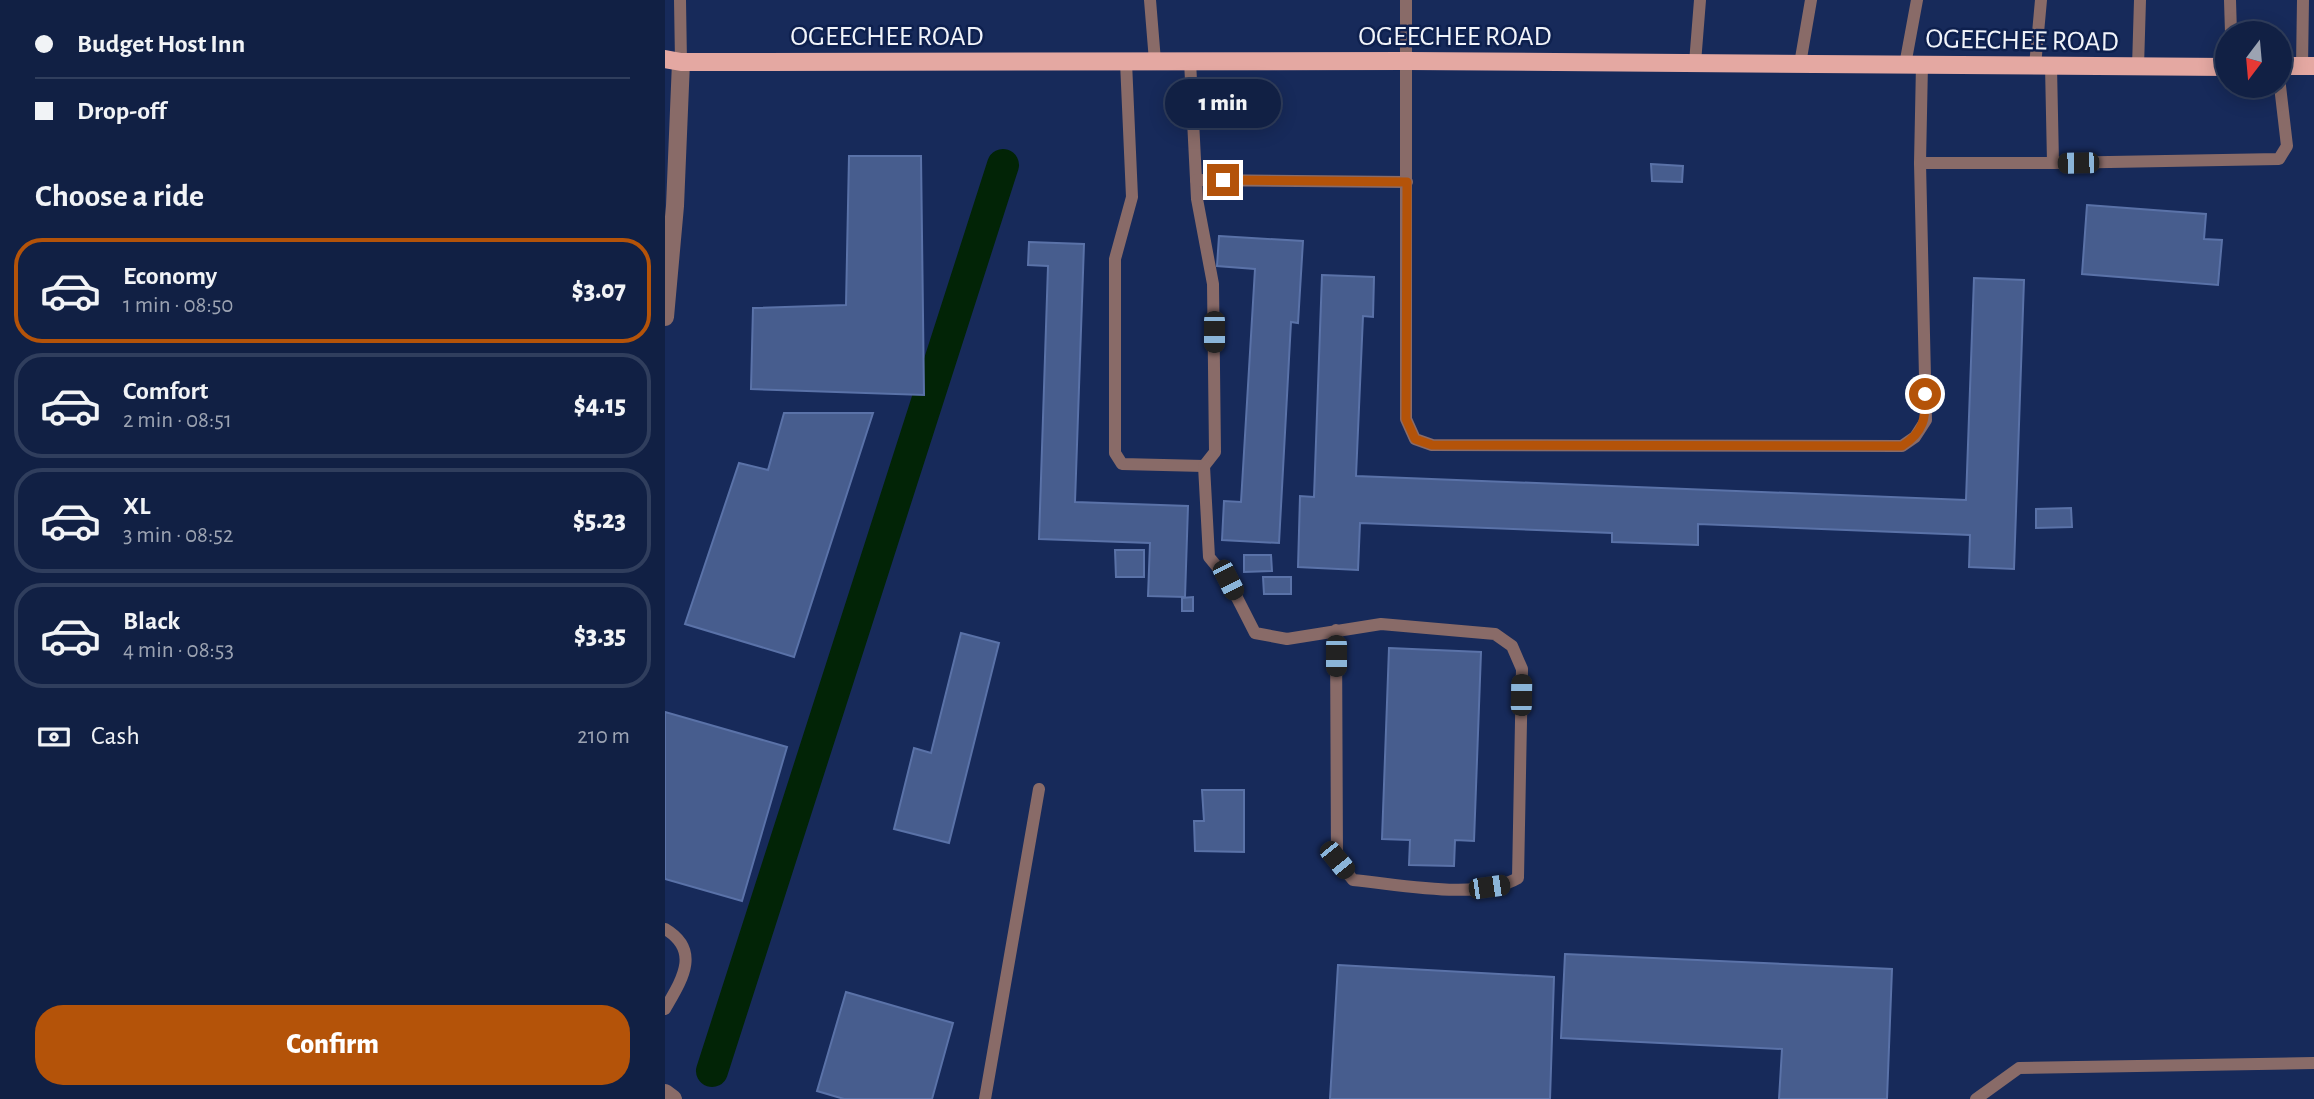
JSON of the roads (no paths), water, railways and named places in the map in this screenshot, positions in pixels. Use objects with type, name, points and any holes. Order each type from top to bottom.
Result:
[{"type":"main road","name":"OGEECHEE ROAD","points":[[670,64],[1407,61],[2215,67]]},
{"type":"street","points":[[665,317],[671,190],[670,64]]},
{"type":"street","points":[[665,1093],[673,1099]]},
{"type":"lane","points":[[670,64],[680,0]]},
{"type":"lane","points":[[1150,0],[1155,61]]},
{"type":"lane","points":[[1406,0],[1406,419],[1415,439],[1432,445],[1902,446],[1915,438],[1926,420],[1920,163],[1914,64],[1917,0]]},
{"type":"lane","points":[[1695,63],[1700,0]]},
{"type":"lane","points":[[1800,64],[1811,0]]},
{"type":"lane","points":[[2041,0],[2043,66],[2053,163]]},
{"type":"lane","points":[[2138,67],[2140,0]]},
{"type":"lane","points":[[2230,0],[2231,21]]},
{"type":"lane","points":[[2303,0],[2308,66]]},
{"type":"lane","points":[[1190,61],[1196,180],[1213,284],[1215,452],[1204,466],[1209,557],[1228,580],[1255,633],[1287,639],[1336,630],[1381,624],[1495,634],[1512,646],[1522,670],[1518,878],[1506,885],[1471,889],[1353,880],[1337,860],[1336,630]]},
{"type":"lane","points":[[1126,62],[1132,197],[1115,259],[1115,453],[1122,464],[1204,466]]},
{"type":"lane","points":[[1920,163],[2279,159],[2287,146],[2281,98]]},
{"type":"lane","points":[[1196,180],[1407,182]]},
{"type":"lane","points":[[985,1099],[1039,789]]},
{"type":"lane","points":[[665,929],[678,937],[686,956],[684,975],[665,1009]]},
{"type":"lane","points":[[1976,1099],[2019,1068],[2314,1063]]},
{"type":"waterway","points":[[712,1071],[1003,165]]}]
